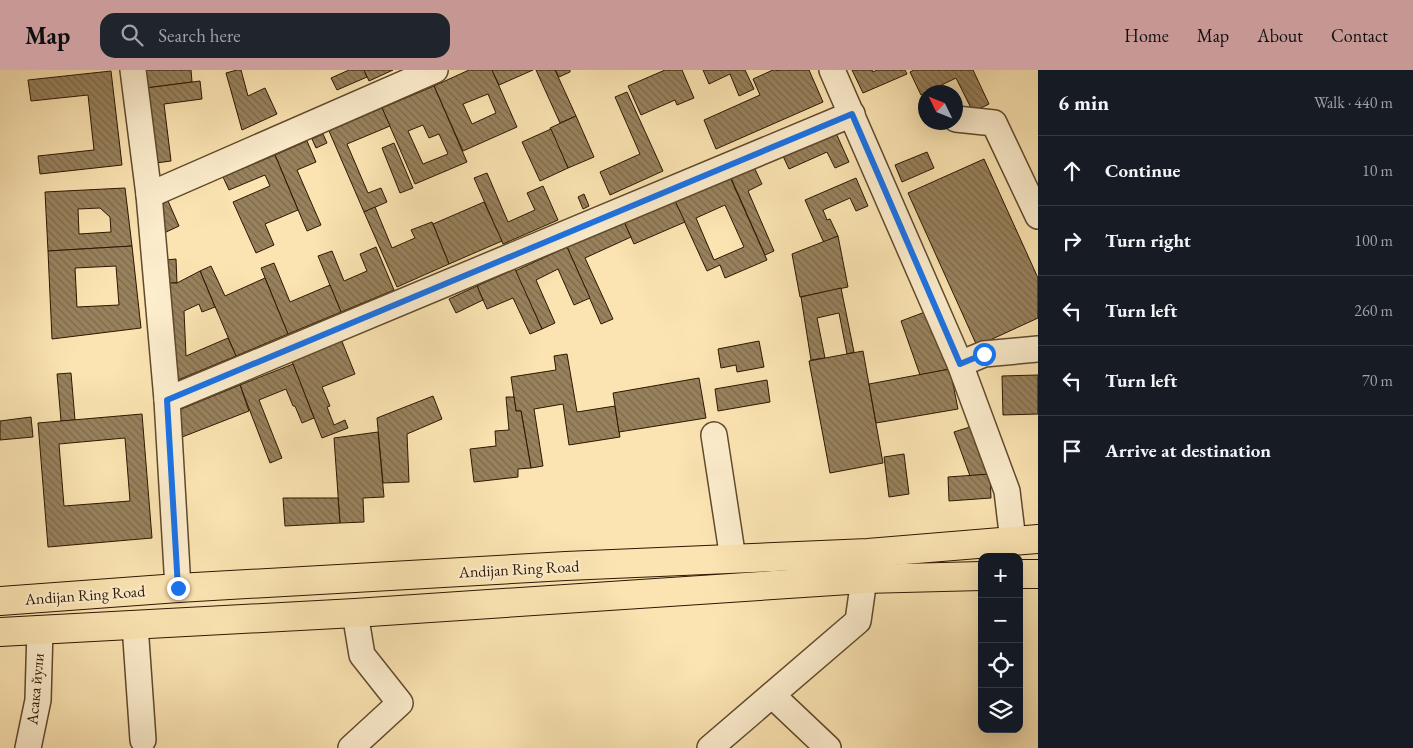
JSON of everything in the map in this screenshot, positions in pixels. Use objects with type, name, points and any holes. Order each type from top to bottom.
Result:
[{"type":"highway","name":"Andijan Ring Road","points":[[0,601],[178,588],[557,567],[868,553],[1025,540]]},
{"type":"highway","points":[[1023,574],[1038,574]]},
{"type":"highway","name":"Andijan Ring Road","points":[[0,632],[355,613],[864,579],[978,576]]},
{"type":"street","points":[[133,70],[149,195],[167,400],[178,588]]},
{"type":"street","points":[[149,195],[435,70]]},
{"type":"street","points":[[832,70],[960,364],[1025,540]]},
{"type":"street","points":[[167,400],[852,114]]},
{"type":"street","points":[[963,120],[994,123],[1038,216]]},
{"type":"street","points":[[960,364],[984,354],[1038,349]]},
{"type":"street","points":[[714,435],[733,559]]},
{"type":"street","points":[[710,748],[858,621],[864,579]]},
{"type":"street","points":[[351,748],[400,703],[362,655],[355,613]]},
{"type":"street","points":[[135,624],[143,740]]},
{"type":"street","name":"Асака йули","points":[[28,748],[38,700],[40,630]]},
{"type":"street","points":[[772,695],[828,748]]},
{"type":"building","points":[[144,70],[191,70],[192,82],[146,88]]},
{"type":"building","points":[[241,70],[248,96],[265,88],[277,114],[242,130],[226,73]]},
{"type":"building","points":[[349,70],[364,70],[367,77],[337,90],[331,78]]},
{"type":"building","points":[[364,70],[393,70],[369,81]]},
{"type":"building","points":[[469,70],[492,70],[517,127],[463,151],[434,86]],"holes":[[[488,94],[496,113],[472,124],[463,104]]]},
{"type":"building","points":[[492,70],[533,70],[499,85]]},
{"type":"building","points":[[536,70],[555,70],[576,116],[560,123]]},
{"type":"building","points":[[555,70],[570,70],[570,72],[559,77]]},
{"type":"building","points":[[665,70],[682,70],[694,98],[677,105],[675,100],[641,115],[628,86]]},
{"type":"building","points":[[703,70],[745,70],[754,89],[739,96],[730,74],[709,84]]},
{"type":"building","points":[[773,70],[809,70],[823,102],[716,149],[704,120],[760,95],[753,79]]},
{"type":"building","points":[[852,70],[872,70],[873,72],[877,70],[905,70],[907,74],[863,93]]},
{"type":"building","points":[[914,70],[973,70],[989,104],[973,112],[963,92],[963,85],[960,85],[956,78],[942,85],[918,85],[918,89],[910,72]]},
{"type":"building","points":[[111,71],[122,165],[40,174],[38,156],[94,150],[88,95],[31,101],[28,80]]},
{"type":"building","points":[[200,81],[202,99],[164,104],[171,161],[156,163],[146,88]]},
{"type":"building","points":[[434,86],[467,162],[415,184],[382,108]],"holes":[[[423,125],[429,138],[439,134],[448,154],[423,164],[408,131]]]},
{"type":"building","points":[[627,92],[663,171],[610,195],[600,172],[640,154],[615,97]]},
{"type":"building","points":[[382,108],[390,126],[347,144],[368,193],[381,188],[387,202],[364,212],[329,131]]},
{"type":"building","points":[[576,116],[594,157],[568,168],[550,128]]},
{"type":"building","points":[[551,129],[568,168],[540,181],[522,142]]},
{"type":"building","points":[[835,131],[849,162],[835,168],[827,152],[789,169],[782,154]]},
{"type":"building","points":[[323,134],[327,143],[316,148],[312,139]]},
{"type":"building","points":[[307,141],[316,162],[297,170],[321,225],[307,231],[275,155]]},
{"type":"building","points":[[394,143],[413,188],[400,193],[382,148]]},
{"type":"building","points":[[927,152],[934,168],[902,182],[895,165]]},
{"type":"building","points":[[275,155],[298,210],[265,224],[274,245],[256,253],[233,202],[270,186],[265,175],[229,190],[223,177]]},
{"type":"building","points":[[984,159],[1038,278],[1038,318],[977,346],[908,193]]},
{"type":"building","points":[[754,167],[762,184],[748,191],[774,251],[765,255],[731,178]]},
{"type":"building","points":[[487,173],[508,222],[535,210],[527,193],[543,186],[558,220],[503,244],[474,178]]},
{"type":"building","points":[[729,175],[767,260],[725,278],[720,265],[707,271],[674,199]],"holes":[[[725,205],[744,247],[714,260],[696,218]]]},
{"type":"building","points":[[856,178],[868,206],[856,211],[850,198],[823,210],[827,220],[830,219],[838,236],[824,243],[805,200]]},
{"type":"building","points":[[125,188],[132,246],[48,251],[45,192]],"holes":[[[100,208],[110,217],[111,232],[79,234],[78,209]]]},
{"type":"building","points":[[584,194],[589,206],[583,209],[578,197]]},
{"type":"building","points":[[674,199],[685,222],[634,244],[624,222]]},
{"type":"building","points":[[168,201],[179,226],[164,233],[160,205]]},
{"type":"building","points":[[484,202],[502,241],[449,264],[433,224]]},
{"type":"building","points":[[375,207],[392,248],[415,238],[411,230],[432,222],[449,264],[397,287],[364,212]]},
{"type":"building","points":[[624,222],[631,237],[585,258],[613,319],[601,324],[567,247]]},
{"type":"building","points":[[838,236],[848,287],[800,297],[792,254]]},
{"type":"building","points":[[132,246],[141,328],[52,339],[48,251]],"holes":[[[116,266],[119,305],[77,307],[75,268]]]},
{"type":"building","points":[[376,247],[394,290],[341,312],[318,256],[332,251],[344,281],[367,271],[360,254]]},
{"type":"building","points":[[567,247],[590,298],[574,305],[558,269],[536,280],[555,323],[542,329],[515,271]]},
{"type":"building","points":[[176,259],[177,283],[167,283],[166,260]]},
{"type":"building","points":[[274,263],[290,302],[330,285],[341,312],[288,334],[261,268]]},
{"type":"building","points":[[211,266],[225,296],[265,278],[288,334],[236,356],[200,271]]},
{"type":"building","points":[[515,269],[542,329],[530,334],[513,298],[487,309],[477,286]]},
{"type":"building","points":[[200,271],[215,307],[202,312],[199,304],[184,311],[186,356],[228,338],[236,356],[173,382],[167,283],[177,283]]},
{"type":"building","points":[[477,286],[483,300],[456,313],[449,299]]},
{"type":"building","points":[[841,288],[854,352],[847,354],[839,313],[817,318],[825,358],[811,360],[801,297]]},
{"type":"building","points":[[925,312],[950,369],[920,375],[901,321]]},
{"type":"building","points":[[341,339],[355,374],[322,387],[330,406],[327,407],[334,425],[345,420],[348,428],[322,438],[291,359]]},
{"type":"building","points":[[759,341],[764,367],[737,372],[736,365],[721,368],[718,349]]},
{"type":"building","points":[[863,351],[883,463],[830,473],[809,361]]},
{"type":"building","points":[[567,354],[577,412],[615,406],[620,437],[569,445],[563,404],[534,409],[543,466],[531,468],[521,411],[516,411],[511,377],[556,370],[554,356]]},
{"type":"building","points":[[293,364],[314,418],[302,423],[286,389],[259,400],[282,458],[270,463],[240,385]]},
{"type":"building","points":[[950,369],[958,409],[876,423],[869,384]]},
{"type":"building","points":[[71,373],[75,420],[61,421],[57,374]]},
{"type":"building","points":[[1038,375],[1038,414],[1003,415],[1002,376]]},
{"type":"building","points":[[699,378],[706,418],[619,432],[613,393]]},
{"type":"building","points":[[767,380],[770,402],[718,411],[715,389]]},
{"type":"building","points":[[240,385],[249,411],[177,439],[174,412]]},
{"type":"building","points":[[433,396],[442,419],[407,434],[409,482],[383,483],[377,418]]},
{"type":"building","points":[[506,397],[514,397],[516,411],[521,411],[531,468],[518,469],[518,477],[474,482],[470,449],[496,446],[495,431],[509,430]]},
{"type":"building","points":[[142,414],[152,538],[48,547],[38,423]],"holes":[[[125,438],[130,501],[64,506],[59,444]]]},
{"type":"building","points":[[31,417],[33,437],[0,440],[0,421]]},
{"type":"building","points":[[973,426],[990,474],[970,476],[954,432]]},
{"type":"building","points":[[378,432],[384,497],[363,498],[364,522],[340,523],[334,438]]},
{"type":"building","points":[[904,454],[909,494],[889,497],[884,457]]},
{"type":"building","points":[[990,474],[991,498],[949,501],[948,477]]},
{"type":"building","points":[[283,498],[338,498],[340,523],[285,526]]},
{"type":"route","points":[[178,588],[167,400],[852,114],[960,364],[984,354]]}]
